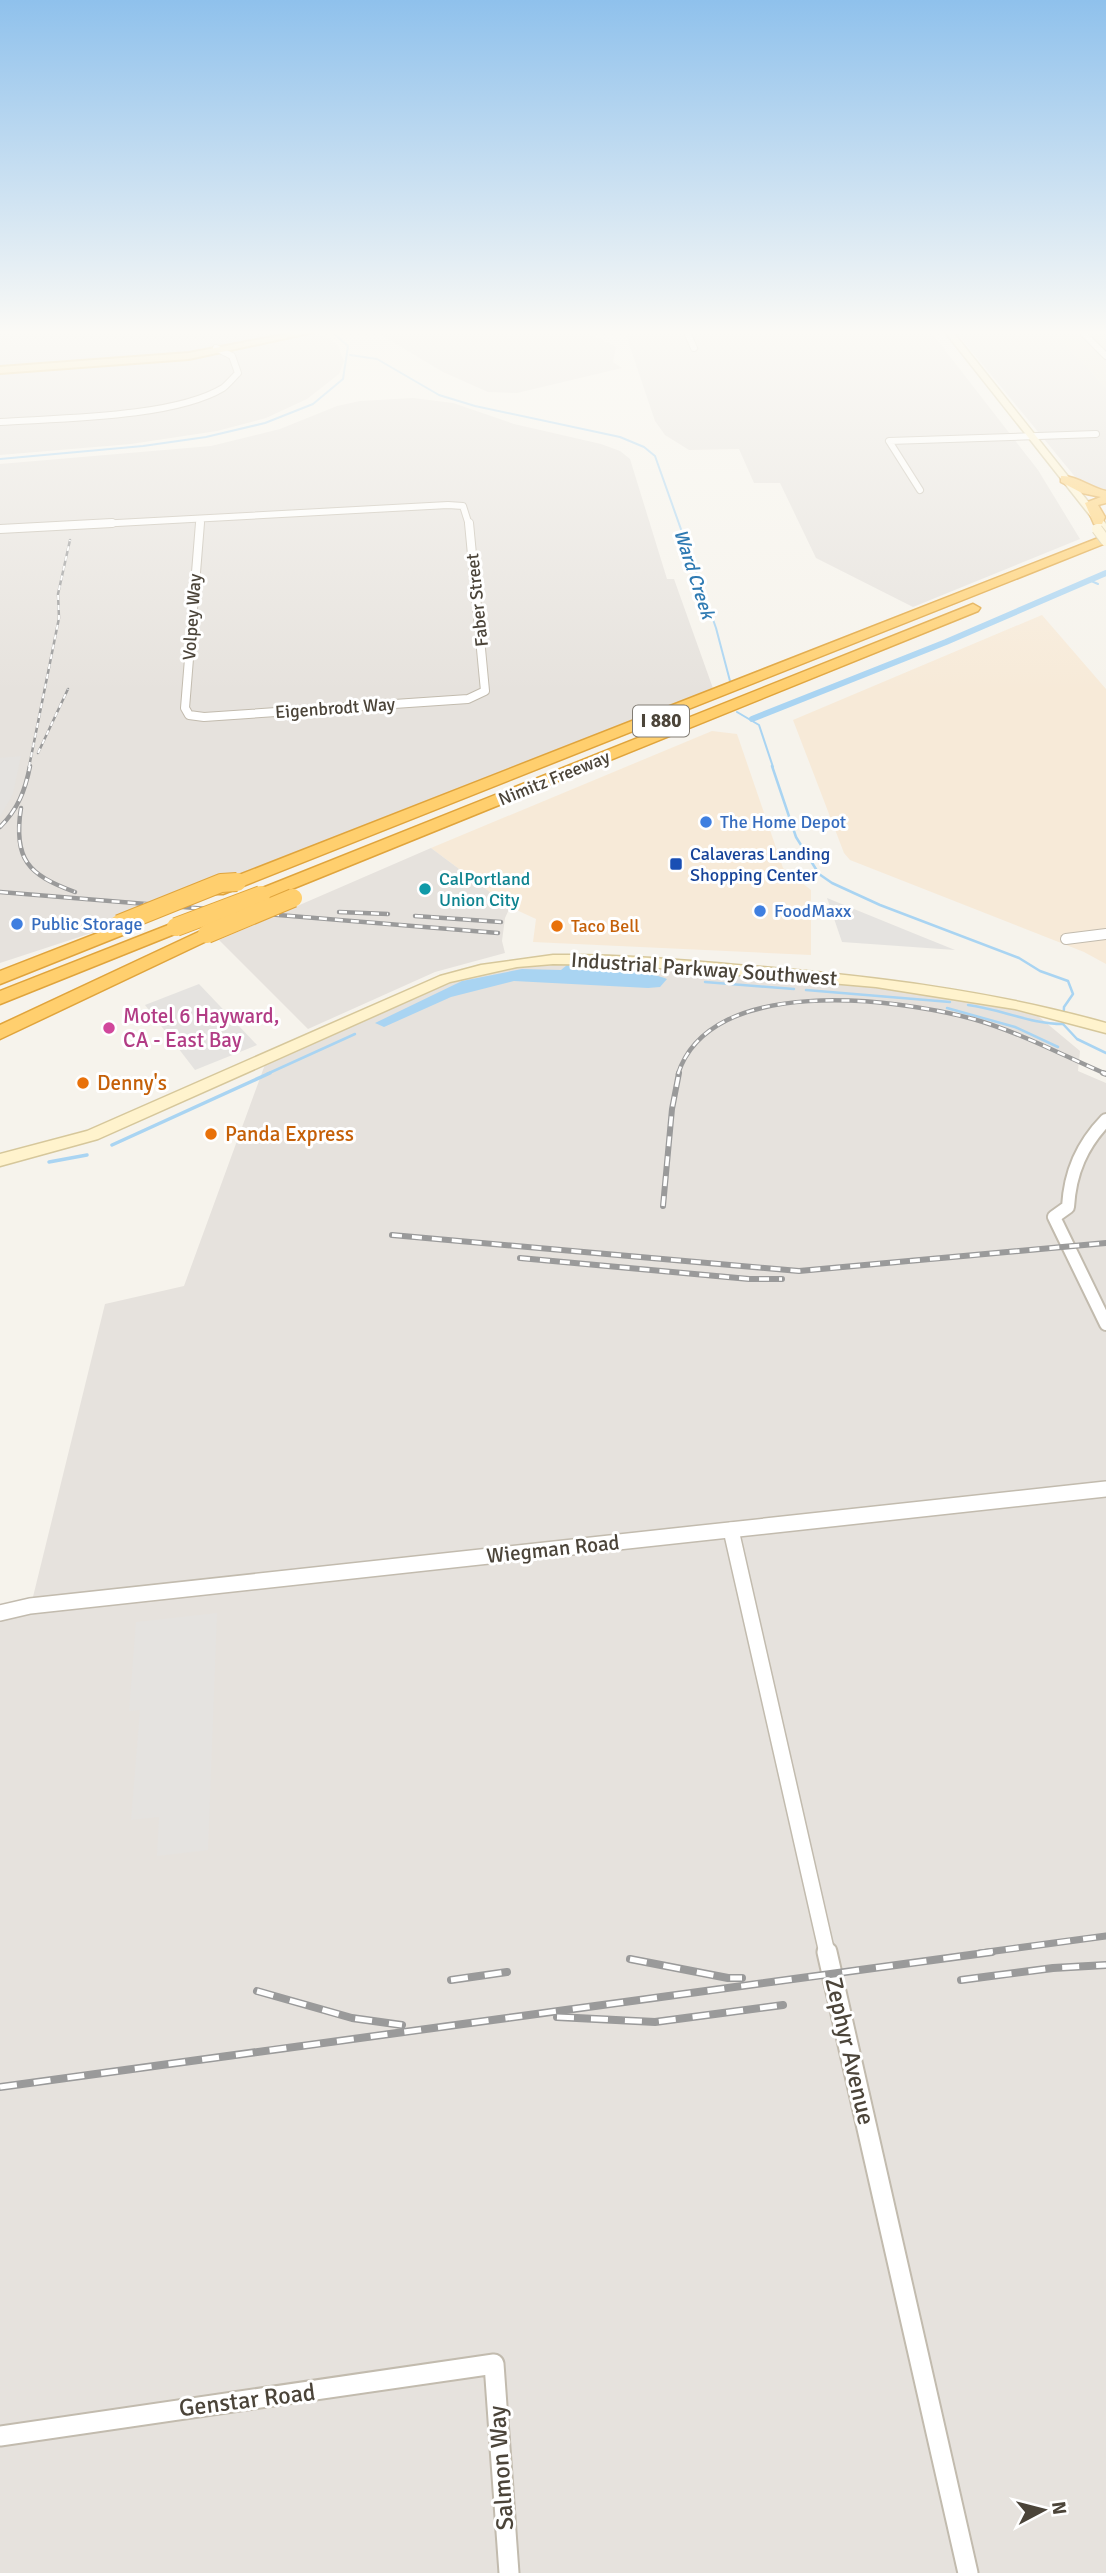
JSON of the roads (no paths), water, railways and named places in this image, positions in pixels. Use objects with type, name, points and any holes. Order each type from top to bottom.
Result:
[{"type":"highway","points":[[1065,479],[1106,498]]},
{"type":"highway","points":[[1077,499],[1106,498]]},
{"type":"highway","points":[[1104,533],[1091,503],[1106,498]]},
{"type":"highway","name":"Nimitz Freeway","points":[[0,978],[127,924],[1006,579],[1104,533]]},
{"type":"highway","name":"I 880","points":[[215,891],[231,891],[243,887],[1104,533]]},
{"type":"highway","name":"I 880","points":[[1081,565],[1106,552]]},
{"type":"highway","name":"I 880","points":[[0,998],[261,895],[294,890],[302,872],[310,868],[1106,552]]},
{"type":"highway","name":"Nimitz Freeway","points":[[294,890],[494,808],[503,798],[981,605]]},
{"type":"highway","points":[[0,963],[127,924],[221,884],[237,882]]},
{"type":"highway","points":[[0,1033],[294,890]]},
{"type":"highway","points":[[0,1016],[207,934]]},
{"type":"main road","points":[[1040,452],[1104,533]]},
{"type":"main road","points":[[1041,452],[1065,479],[1077,499]]},
{"type":"main road","name":"Industrial Parkway Southwest","points":[[0,1160],[92,1135],[358,1012],[395,988],[492,955],[526,951],[603,949],[820,971],[1027,1002],[1106,1020]]},
{"type":"main road","name":"Industrial Parkway Southwest","points":[[1027,1002],[1106,1028]]},
{"type":"main road","name":"Industrial Parkway Southwest","points":[[0,1148],[49,1137],[91,1123],[358,1012]]},
{"type":"street","points":[[896,452],[920,490]]},
{"type":"street","name":"Faber Street","points":[[200,519],[440,505],[463,506],[468,515],[485,679],[485,691],[481,695]]},
{"type":"street","points":[[0,529],[200,519]]},
{"type":"street","name":"Volpey Way","points":[[189,715],[186,712],[186,701],[200,519]]},
{"type":"street","name":"Eigenbrodt Way","points":[[189,715],[204,717],[468,699],[481,695]]},
{"type":"street","points":[[1066,939],[1106,934]]},
{"type":"street","points":[[1106,1120],[1089,1136],[1071,1170],[1069,1207],[1054,1217],[1106,1324]]},
{"type":"street","name":"Wiegman Road","points":[[0,1613],[30,1605],[1106,1489]]},
{"type":"street","name":"Zephyr Avenue","points":[[732,1530],[968,2573]]},
{"type":"street","name":"Genstar Road","points":[[0,2436],[494,2364]]},
{"type":"street","name":"Salmon Way","points":[[494,2364],[509,2573]]},
{"type":"water","points":[[567,965],[634,971],[667,979],[660,987],[648,988],[514,981],[451,997],[384,1027],[375,1023],[462,981],[522,969],[561,970]]},
{"type":"waterway","points":[[0,459],[76,452]]},
{"type":"waterway","name":"Ward Creek","points":[[650,452],[655,456],[716,628],[730,681]]},
{"type":"waterway","name":"Ward Creek","points":[[752,719],[946,642],[1106,573]]},
{"type":"waterway","name":"Ward Creek","points":[[1089,580],[1098,584]]},
{"type":"waterway","points":[[737,712],[759,725],[773,767]]},
{"type":"waterway","points":[[772,766],[796,837],[819,874],[832,883],[880,905],[1019,958],[1040,971],[1068,981],[1073,994],[1064,1007],[1063,1024]]},
{"type":"waterway","points":[[705,982],[794,989]]},
{"type":"waterway","points":[[806,990],[950,1002]]},
{"type":"waterway","points":[[968,1005],[1039,1022],[1063,1024]]},
{"type":"waterway","points":[[947,1008],[1015,1027],[1058,1047]]},
{"type":"waterway","points":[[1063,1024],[1077,1039],[1106,1053]]},
{"type":"waterway","points":[[267,1074],[355,1034]]},
{"type":"waterway","points":[[112,1145],[270,1073]]},
{"type":"waterway","points":[[49,1162],[87,1155]]},
{"type":"railway","points":[[29,767],[59,618],[58,594],[70,540]]},
{"type":"railway","points":[[38,753],[68,689]]},
{"type":"railway","points":[[0,827],[20,799],[30,766]]},
{"type":"railway","points":[[21,808],[19,840],[27,863],[46,879],[75,892]]},
{"type":"railway","points":[[0,892],[498,933]]},
{"type":"railway","points":[[339,912],[388,914]]},
{"type":"railway","points":[[415,916],[501,922]]},
{"type":"railway","points":[[678,1074],[697,1042],[727,1020],[765,1007],[809,1001],[899,1005],[973,1019],[1024,1037],[1106,1074],[1103,1073]]},
{"type":"railway","points":[[663,1206],[672,1109],[679,1073]]},
{"type":"railway","points":[[392,1235],[799,1271],[1106,1243]]},
{"type":"railway","points":[[520,1258],[749,1279],[782,1279]]},
{"type":"railway","points":[[980,1953],[1106,1936]]},
{"type":"railway","points":[[0,2087],[992,1952]]},
{"type":"railway","points":[[630,1959],[728,1978],[742,1978]]},
{"type":"railway","points":[[961,1980],[1053,1968],[1106,1965]]},
{"type":"railway","points":[[451,1980],[507,1972]]},
{"type":"railway","points":[[257,1991],[352,2018],[402,2025]]},
{"type":"railway","points":[[557,2017],[655,2022],[783,2005]]},
{"type":"place","name":"The Home Depot","points":[[706,822]]},
{"type":"place","name":"Calaveras Landing Shopping Center","points":[[676,864]]},
{"type":"place","name":"CalPortland Union City","points":[[425,889]]},
{"type":"place","name":"FoodMaxx","points":[[760,911]]},
{"type":"place","name":"Public Storage","points":[[17,924]]},
{"type":"place","name":"Taco Bell","points":[[557,926]]},
{"type":"place","name":"Motel 6 Hayward, CA - East Bay","points":[[109,1028]]},
{"type":"place","name":"Denny's","points":[[83,1083]]},
{"type":"place","name":"Panda Express","points":[[211,1134]]}]
